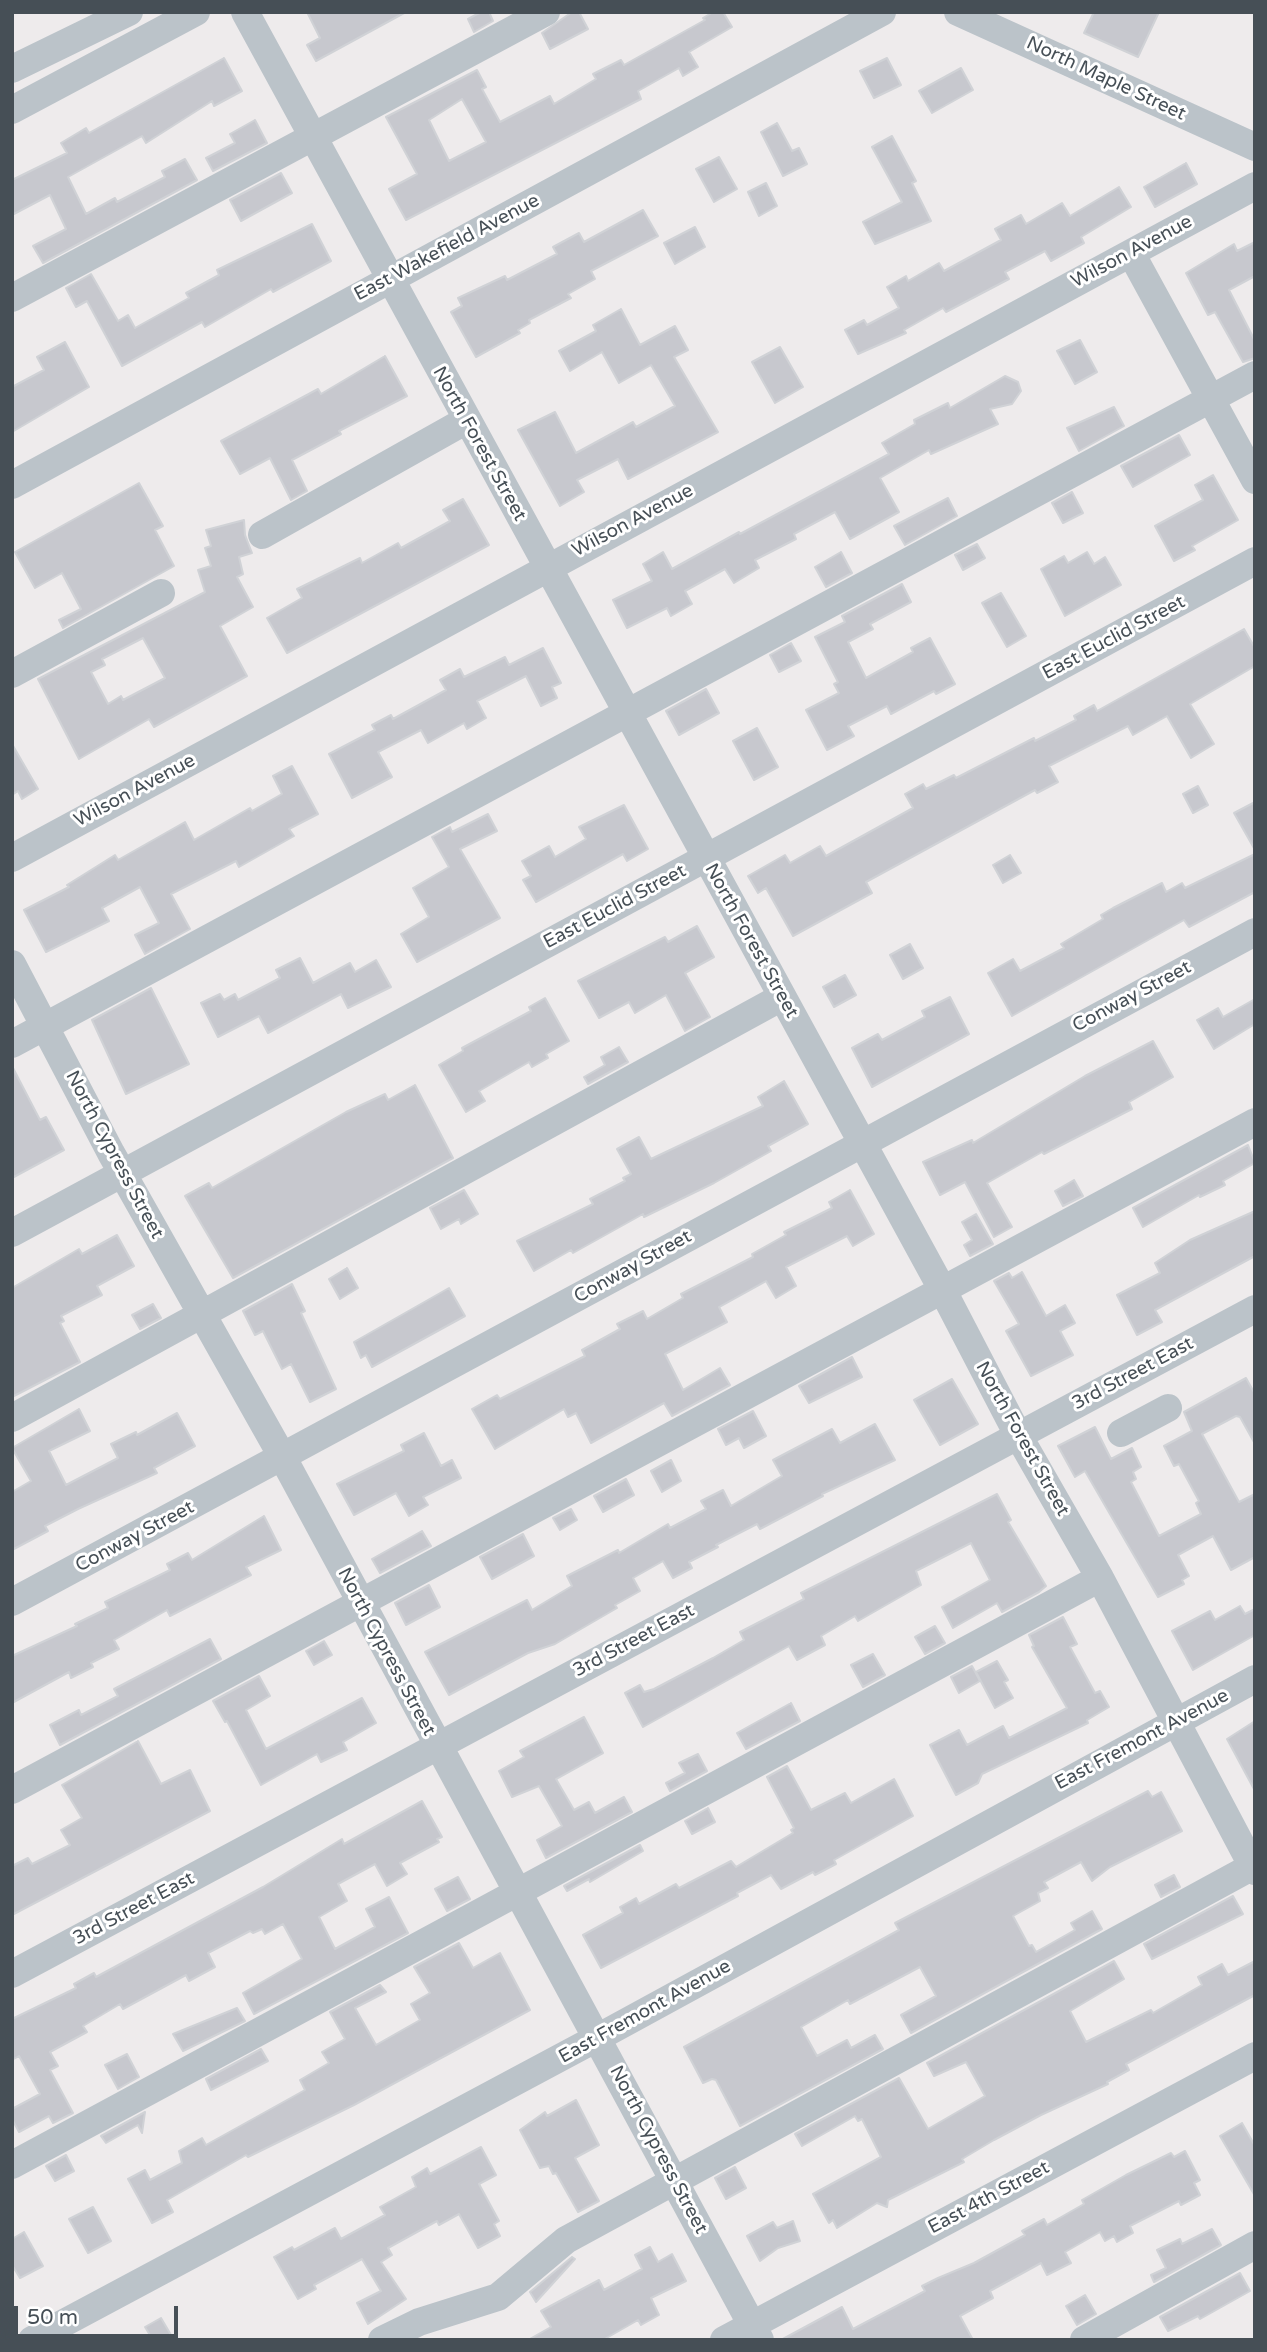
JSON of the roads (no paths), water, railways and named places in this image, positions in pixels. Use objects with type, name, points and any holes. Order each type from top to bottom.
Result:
[{"type":"street","points":[[12,69],[129,12]]},
{"type":"street","points":[[12,110],[196,12]]},
{"type":"street","name":"North Forest Street","points":[[245,12],[465,421],[942,1289],[1018,1435],[1100,1578],[1254,1868]]},
{"type":"street","points":[[12,298],[546,12]]},
{"type":"street","name":"East Wakefield Avenue","points":[[12,485],[882,12]]},
{"type":"street","name":"North Maple Street","points":[[958,12],[1016,24],[1255,147]]},
{"type":"street","name":"Wilson Avenue","points":[[12,858],[1255,186]]},
{"type":"street","points":[[1131,253],[1255,480]]},
{"type":"street","points":[[12,1044],[1255,374]]},
{"type":"street","points":[[262,535],[465,421]]},
{"type":"street","name":"East Euclid Street","points":[[12,1233],[1255,561]]},
{"type":"street","points":[[12,674],[161,593]]},
{"type":"street","name":"Conway Street","points":[[12,1602],[1255,932]]},
{"type":"street","name":"North Cypress Street","points":[[12,964],[122,1174],[282,1458],[756,2332]]},
{"type":"street","points":[[12,1418],[782,997]]},
{"type":"street","points":[[12,1790],[1255,1122]]},
{"type":"street","name":"3rd Street East","points":[[12,1974],[1255,1309]]},
{"type":"street","points":[[1118,1382],[1131,1428],[1168,1408]]},
{"type":"street","points":[[12,2165],[1100,1578]]},
{"type":"street","name":"East Fremont Avenue","points":[[32,2340],[597,2038],[1255,1679]]},
{"type":"street","points":[[382,2340],[419,2322],[498,2297],[566,2240],[1254,1868]]},
{"type":"street","name":"East 4th Street","points":[[724,2340],[756,2332],[1255,2056]]},
{"type":"street","points":[[1084,2340],[1255,2245]]}]
